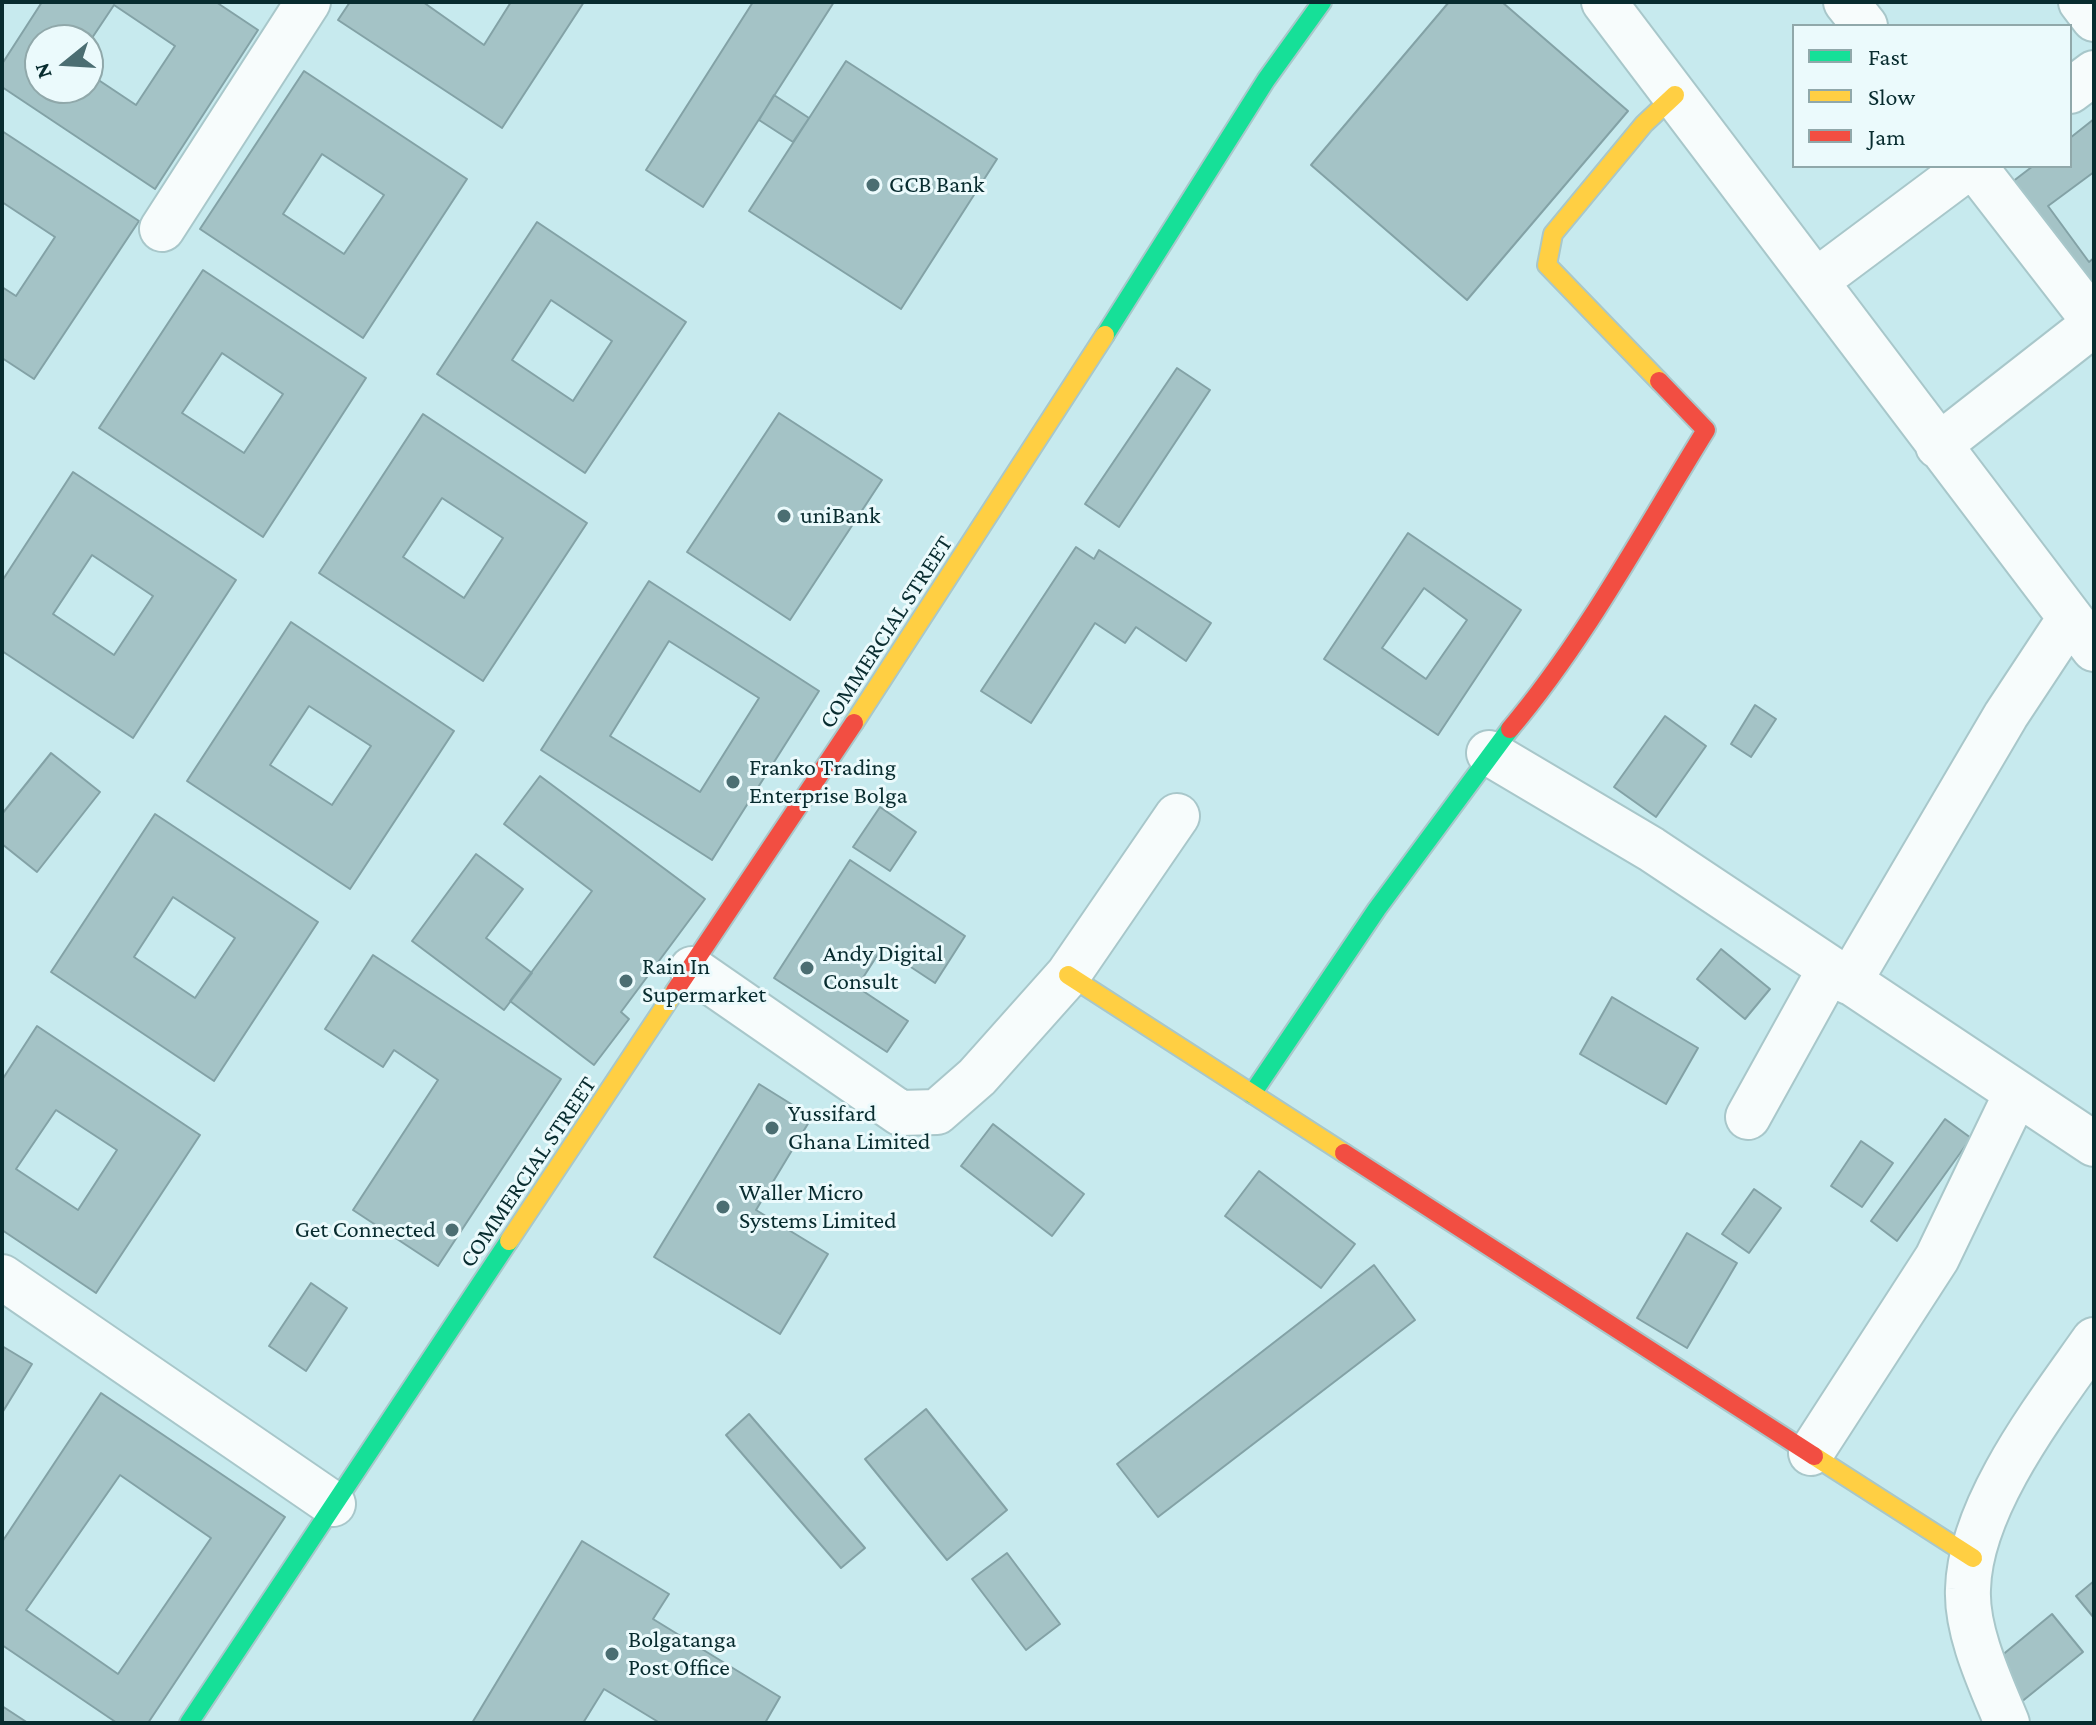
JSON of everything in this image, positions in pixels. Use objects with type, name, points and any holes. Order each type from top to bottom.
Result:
[{"type":"street","points":[[162,229],[308,2]]},
{"type":"street","name":"COMMERCIAL STREET","points":[[189,1723],[997,507],[1266,80],[1322,2]]},
{"type":"street","points":[[1604,2],[2082,634],[2006,715],[1748,1117]]},
{"type":"street","points":[[1846,2],[1863,24]]},
{"type":"street","points":[[2081,2],[2094,19]]},
{"type":"street","points":[[2072,90],[2094,73]]},
{"type":"street","points":[[1252,1094],[1377,909],[1489,753],[1529,706],[1615,578],[1706,430],[1547,265],[1553,234],[1644,124],[1675,95]]},
{"type":"street","points":[[1816,281],[1969,168]]},
{"type":"street","points":[[1938,446],[2094,322],[1974,168]]},
{"type":"street","points":[[1489,753],[1651,849],[2094,1144]]},
{"type":"street","points":[[692,969],[900,1113],[937,1112],[977,1077],[1068,975],[1177,816]]},
{"type":"street","points":[[1068,975],[1973,1558]]},
{"type":"street","points":[[1811,1453],[1937,1258],[2016,1094]]},
{"type":"street","points":[[2,1277],[333,1504]]},
{"type":"street","points":[[2007,1723],[1980,1658],[1967,1590],[1975,1539],[2013,1462],[2094,1340]]},
{"type":"building","points":[[42,2],[216,2],[258,30],[155,189],[28,104],[104,104],[104,84],[136,105],[175,46],[114,5],[101,24],[28,24]]},
{"type":"building","points":[[350,2],[423,2],[484,45],[511,2],[584,2],[502,128],[338,20]]},
{"type":"building","points":[[753,2],[834,2],[703,207],[646,170]]},
{"type":"building","points":[[1449,2],[1502,2],[1628,111],[1467,300],[1311,165]]},
{"type":"building","points":[[24,30],[24,102],[2,87],[2,64]]},
{"type":"building","name":"GCB Bank","points":[[846,61],[997,159],[901,309],[749,211]]},
{"type":"building","points":[[304,71],[467,179],[363,338],[200,229]],"holes":[[[322,154],[384,195],[344,254],[283,214]]]},
{"type":"building","points":[[774,95],[809,118],[793,142],[759,120]]},
{"type":"building","points":[[2094,119],[2094,172],[2048,206],[2089,262],[2094,258],[2094,296],[1999,192],[2030,168],[2072,168],[2072,136]]},
{"type":"building","points":[[2,131],[139,221],[34,379],[2,358],[2,287],[16,296],[55,237],[2,202]]},
{"type":"building","points":[[537,222],[686,322],[585,473],[437,374]],"holes":[[[551,300],[612,341],[573,401],[512,360]]]},
{"type":"building","points":[[203,270],[366,378],[263,537],[99,428]],"holes":[[[222,353],[283,394],[244,453],[182,413]]]},
{"type":"building","points":[[1177,368],[1210,390],[1119,527],[1085,504]]},
{"type":"building","name":"uniBank","points":[[779,413],[882,480],[790,620],[687,552]]},
{"type":"building","points":[[423,414],[587,523],[483,681],[319,573]],"holes":[[[442,498],[503,538],[464,598],[403,557]]]},
{"type":"building","points":[[73,472],[236,580],[133,738],[2,651],[2,581]],"holes":[[[92,555],[153,596],[114,655],[53,614]]]},
{"type":"building","points":[[1408,533],[1521,610],[1438,735],[1324,659]],"holes":[[[1424,588],[1467,620],[1426,679],[1382,648]]]},
{"type":"building","points":[[1076,547],[1094,559],[1099,550],[1211,623],[1186,661],[1136,627],[1125,643],[1095,623],[1031,723],[981,691]]},
{"type":"building","points":[[649,581],[819,691],[712,860],[541,750]],"holes":[[[669,641],[759,698],[700,792],[610,736]]]},
{"type":"building","points":[[291,622],[454,731],[350,889],[187,781]],"holes":[[[309,706],[371,746],[332,805],[270,765]]]},
{"type":"building","points":[[1755,705],[1776,719],[1751,757],[1731,744]]},
{"type":"building","points":[[1665,716],[1706,746],[1656,817],[1614,787]]},
{"type":"building","points":[[51,753],[100,792],[37,872],[2,844],[2,814]]},
{"type":"building","points":[[540,776],[705,899],[621,1012],[629,1019],[594,1065],[510,1001],[592,891],[504,824]]},
{"type":"building","points":[[880,807],[916,832],[890,871],[853,847]]},
{"type":"building","points":[[155,814],[318,922],[214,1081],[51,972]],"holes":[[[173,897],[235,938],[195,998],[134,957]]]},
{"type":"building","points":[[476,854],[523,889],[486,938],[532,973],[504,1010],[412,941]]},
{"type":"building","points":[[850,860],[965,936],[935,983],[882,948],[857,987],[908,1021],[887,1052],[774,978]]},
{"type":"building","points":[[1721,949],[1770,989],[1745,1019],[1697,979]]},
{"type":"building","points":[[373,955],[561,1079],[438,1266],[353,1210],[438,1080],[394,1050],[383,1067],[325,1029]]},
{"type":"building","points":[[1612,997],[1698,1048],[1666,1104],[1580,1054]]},
{"type":"building","points":[[37,1026],[200,1135],[96,1293],[2,1230],[2,1080]],"holes":[[[56,1110],[117,1150],[78,1210],[16,1169]]]},
{"type":"building","points":[[759,1084],[812,1117],[756,1210],[828,1254],[780,1334],[654,1257]]},
{"type":"building","points":[[1945,1119],[1971,1138],[1897,1241],[1871,1221]]},
{"type":"building","points":[[993,1124],[1084,1194],[1052,1236],[961,1166]]},
{"type":"building","points":[[1861,1141],[1893,1163],[1862,1207],[1831,1186]]},
{"type":"building","points":[[1259,1171],[1355,1244],[1321,1288],[1225,1216]]},
{"type":"building","points":[[1754,1189],[1781,1208],[1749,1253],[1722,1234]]},
{"type":"building","points":[[1687,1233],[1737,1263],[1687,1348],[1637,1318]]},
{"type":"building","points":[[1374,1265],[1415,1320],[1158,1517],[1117,1464]]},
{"type":"building","points":[[311,1283],[347,1308],[306,1371],[269,1346]]},
{"type":"building","points":[[2,1346],[32,1364],[2,1413]]},
{"type":"building","points":[[101,1393],[285,1517],[148,1723],[117,1723],[2,1645],[2,1542]],"holes":[[[120,1475],[211,1538],[118,1674],[26,1610]]]},
{"type":"building","points":[[926,1409],[1007,1510],[947,1560],[865,1459]]},
{"type":"building","points":[[749,1414],[865,1548],[841,1568],[726,1435]]},
{"type":"building","name":"Bolgatanga Post Office","points":[[582,1541],[669,1594],[653,1619],[780,1697],[765,1723],[660,1723],[604,1689],[583,1723],[472,1723]]},
{"type":"building","points":[[1007,1553],[1060,1624],[1026,1650],[972,1579]]},
{"type":"building","points":[[2094,1581],[2094,1618],[2076,1596]]},
{"type":"building","points":[[2052,1614],[2083,1652],[2020,1703],[1989,1666]]},
{"type":"building","points":[[2,1706],[28,1723],[2,1723]]},
{"type":"traffic: fast","points":[[1105,335],[1266,80],[1322,2]]},
{"type":"traffic: fast","points":[[1252,1094],[1377,909],[1510,729]]},
{"type":"traffic: fast","points":[[189,1723],[509,1241]]},
{"type":"traffic: slow","points":[[1659,381],[1547,265],[1553,234],[1644,124],[1675,95]]},
{"type":"traffic: slow","points":[[854,723],[1105,335]]},
{"type":"traffic: slow","points":[[1068,975],[1344,1153]]},
{"type":"traffic: slow","points":[[509,1241],[675,991]]},
{"type":"traffic: slow","points":[[1814,1456],[1973,1558]]},
{"type":"traffic: jam","points":[[1510,729],[1589,621],[1706,430],[1659,381]]},
{"type":"traffic: jam","points":[[675,991],[854,723]]},
{"type":"traffic: jam","points":[[1344,1153],[1814,1456]]},
{"type":"place","name":"GCB Bank","points":[[873,185]]},
{"type":"place","name":"uniBank","points":[[784,516]]},
{"type":"place","name":"Franko Trading Enterprise Bolga","points":[[733,782]]},
{"type":"place","name":"Andy Digital Consult","points":[[807,968]]},
{"type":"place","name":"Rain In Supermarket","points":[[626,981]]},
{"type":"place","name":"Yussifard Ghana Limited","points":[[772,1128]]},
{"type":"place","name":"Waller Micro Systems Limited","points":[[723,1207]]},
{"type":"place","name":"Get Connected","points":[[452,1230]]},
{"type":"place","name":"Bolgatanga Post Office","points":[[612,1654]]}]
